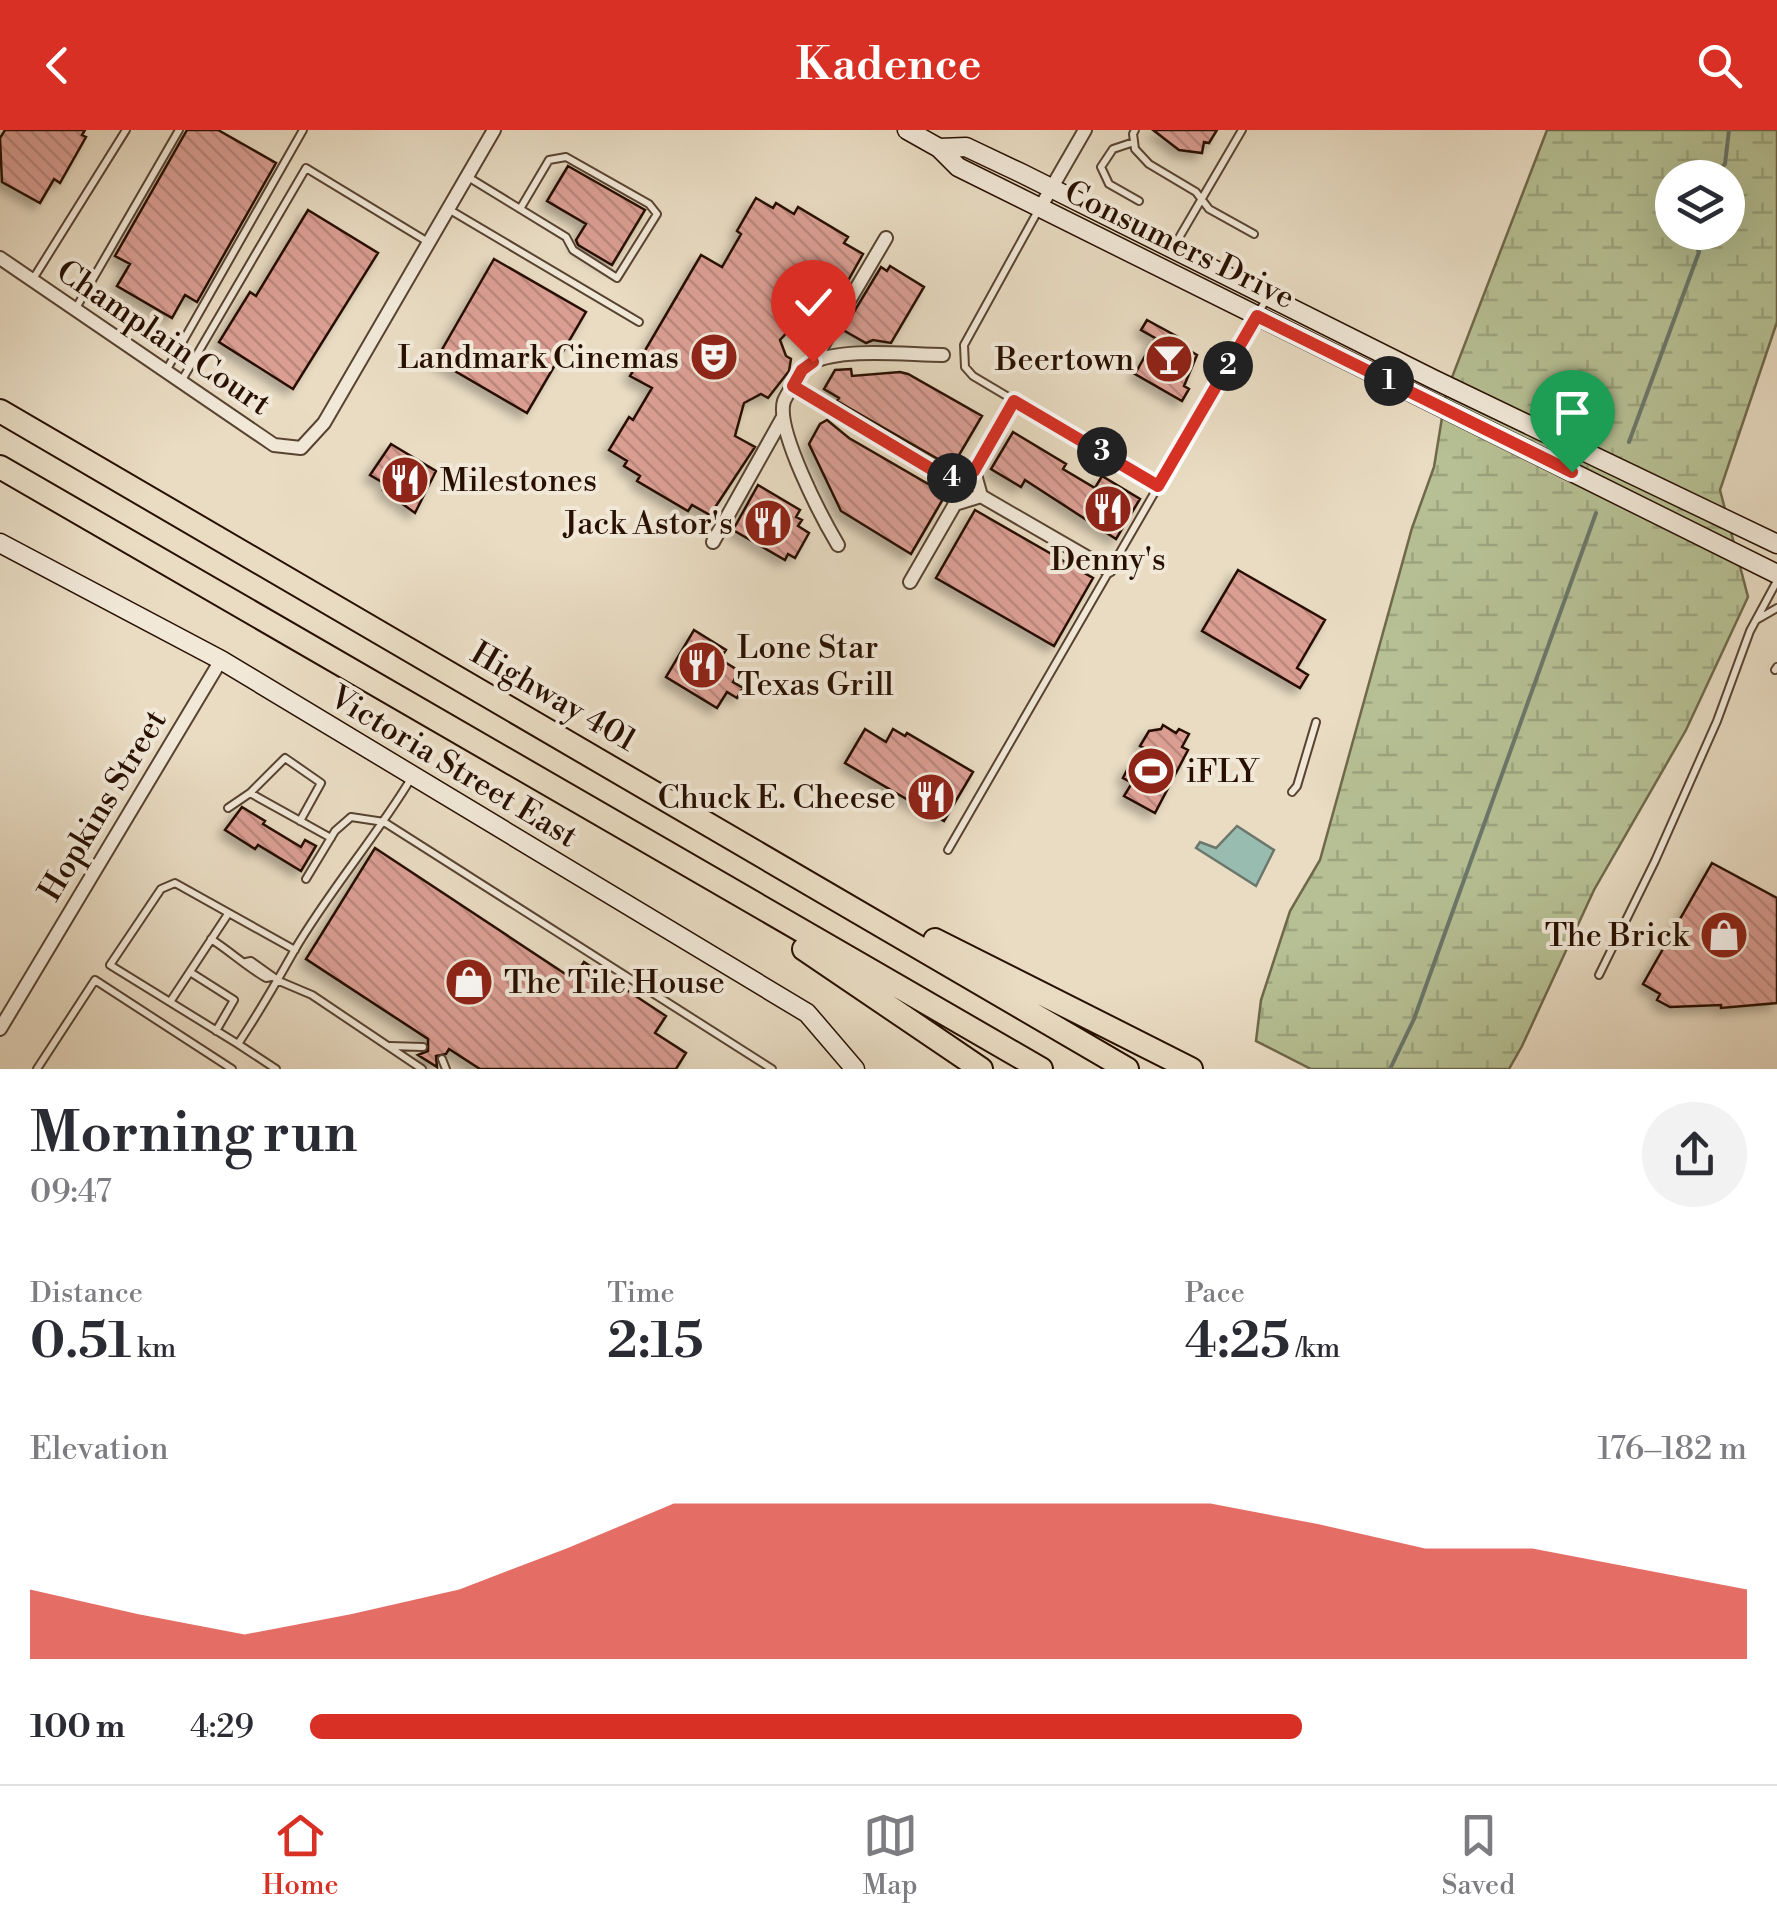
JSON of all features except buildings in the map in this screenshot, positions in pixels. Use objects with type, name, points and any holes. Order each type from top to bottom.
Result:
[{"type":"highway","name":"Highway 401","points":[[0,411],[1127,1069]]},
{"type":"highway","points":[[0,468],[1041,1069]]},
{"type":"highway","points":[[661,851],[980,1069]]},
{"type":"highway","points":[[756,852],[1191,1069]]},
{"type":"main road","name":"Consumers Drive","points":[[907,130],[939,148],[958,167],[1777,577]]},
{"type":"main road","name":"Consumers Drive","points":[[939,148],[966,147],[1777,544]]},
{"type":"main road","name":"Victoria Street East","points":[[0,542],[221,660],[808,1013],[854,1069]]},
{"type":"street","points":[[429,242],[494,130]]},
{"type":"street","points":[[1040,208],[1085,130]]},
{"type":"street","points":[[838,545],[792,449],[783,417],[784,402],[802,370],[813,362],[886,238]]},
{"type":"street","name":"Champlain Court","points":[[0,258],[274,445],[302,448],[324,423],[429,242]]},
{"type":"street","points":[[813,362],[852,355],[943,355]]},
{"type":"street","points":[[793,386],[948,479],[955,504]]},
{"type":"street","points":[[948,479],[974,471],[1014,401]]},
{"type":"street","points":[[712,542],[783,417]]},
{"type":"street","points":[[974,471],[982,496],[1110,570]]},
{"type":"street","points":[[910,582],[955,504],[982,496]]},
{"type":"street","name":"Hopkins Street","points":[[0,1029],[221,660]]},
{"type":"lane","points":[[32,280],[126,130]]},
{"type":"lane","points":[[76,309],[178,130]]},
{"type":"lane","points":[[166,371],[304,130]]},
{"type":"lane","points":[[1135,130],[1135,149],[1149,164],[1196,192],[1209,209],[1254,234]]},
{"type":"lane","points":[[1173,249],[1242,130]]},
{"type":"lane","points":[[1134,142],[1113,149],[1101,167],[1109,184],[1138,201]]},
{"type":"lane","points":[[467,177],[566,237],[573,250],[617,278],[657,214],[650,204],[566,157],[548,160],[520,208]]},
{"type":"lane","points":[[181,381],[306,168],[429,242]]},
{"type":"lane","points":[[1040,208],[964,345],[965,367],[973,376],[1158,486]]},
{"type":"lane","points":[[448,209],[639,322]]},
{"type":"lane","points":[[948,850],[1268,297]]},
{"type":"lane","points":[[1599,976],[1688,788],[1756,619],[1777,577]]},
{"type":"lane","points":[[1756,619],[1777,608]]},
{"type":"lane","points":[[1292,792],[1316,722]]},
{"type":"lane","points":[[228,808],[250,793],[284,758],[322,783],[300,821]]},
{"type":"lane","points":[[238,1044],[275,979],[412,776]]},
{"type":"lane","points":[[250,793],[331,838]]},
{"type":"lane","points":[[306,880],[331,838],[351,817],[384,822],[772,1069]]},
{"type":"lane","points":[[276,1069],[110,966],[162,888],[176,884],[295,950]]},
{"type":"lane","points":[[170,1002],[228,914]]},
{"type":"lane","points":[[212,940],[246,962],[261,966],[275,979],[312,995],[422,1069]]},
{"type":"lane","points":[[190,972],[234,1000],[216,1030]]},
{"type":"lane","points":[[38,1069],[95,980],[232,1069]]},
{"type":"lane","points":[[389,1046],[423,1046]]},
{"type":"lane","points":[[442,1059],[446,1069]]},
{"type":"green space","points":[[1547,130],[1777,130],[1777,322],[1720,490],[1748,597],[1686,730],[1594,890],[1509,1069],[1311,1069],[1256,1041],[1261,1000],[1290,911],[1320,860],[1412,528],[1434,467],[1446,393]]},
{"type":"water","points":[[1237,826],[1274,850],[1256,886],[1196,848],[1200,842],[1216,848]]},
{"type":"waterway","points":[[1725,160],[1729,130]]},
{"type":"waterway","points":[[1629,442],[1698,250]]},
{"type":"waterway","points":[[1390,1069],[1414,1019],[1596,513]]},
{"type":"place","name":"Landmark Cinemas","points":[[714,357]]},
{"type":"place","name":"Beertown","points":[[1169,359]]},
{"type":"place","name":"Milestones","points":[[405,480]]},
{"type":"place","name":"Denny's","points":[[1108,509]]},
{"type":"place","name":"Jack Astor's","points":[[768,523]]},
{"type":"place","name":"Lone Star Texas Grill","points":[[702,665]]},
{"type":"place","name":"iFLY","points":[[1151,771]]},
{"type":"place","name":"Chuck E. Cheese","points":[[931,797]]},
{"type":"place","name":"The Brick","points":[[1724,935]]},
{"type":"place","name":"The Tile House","points":[[469,982]]},
{"type":"route","points":[[813,362],[802,370],[793,386],[948,479],[974,471],[1014,401],[1158,486],[1257,316],[1572,472]]}]
